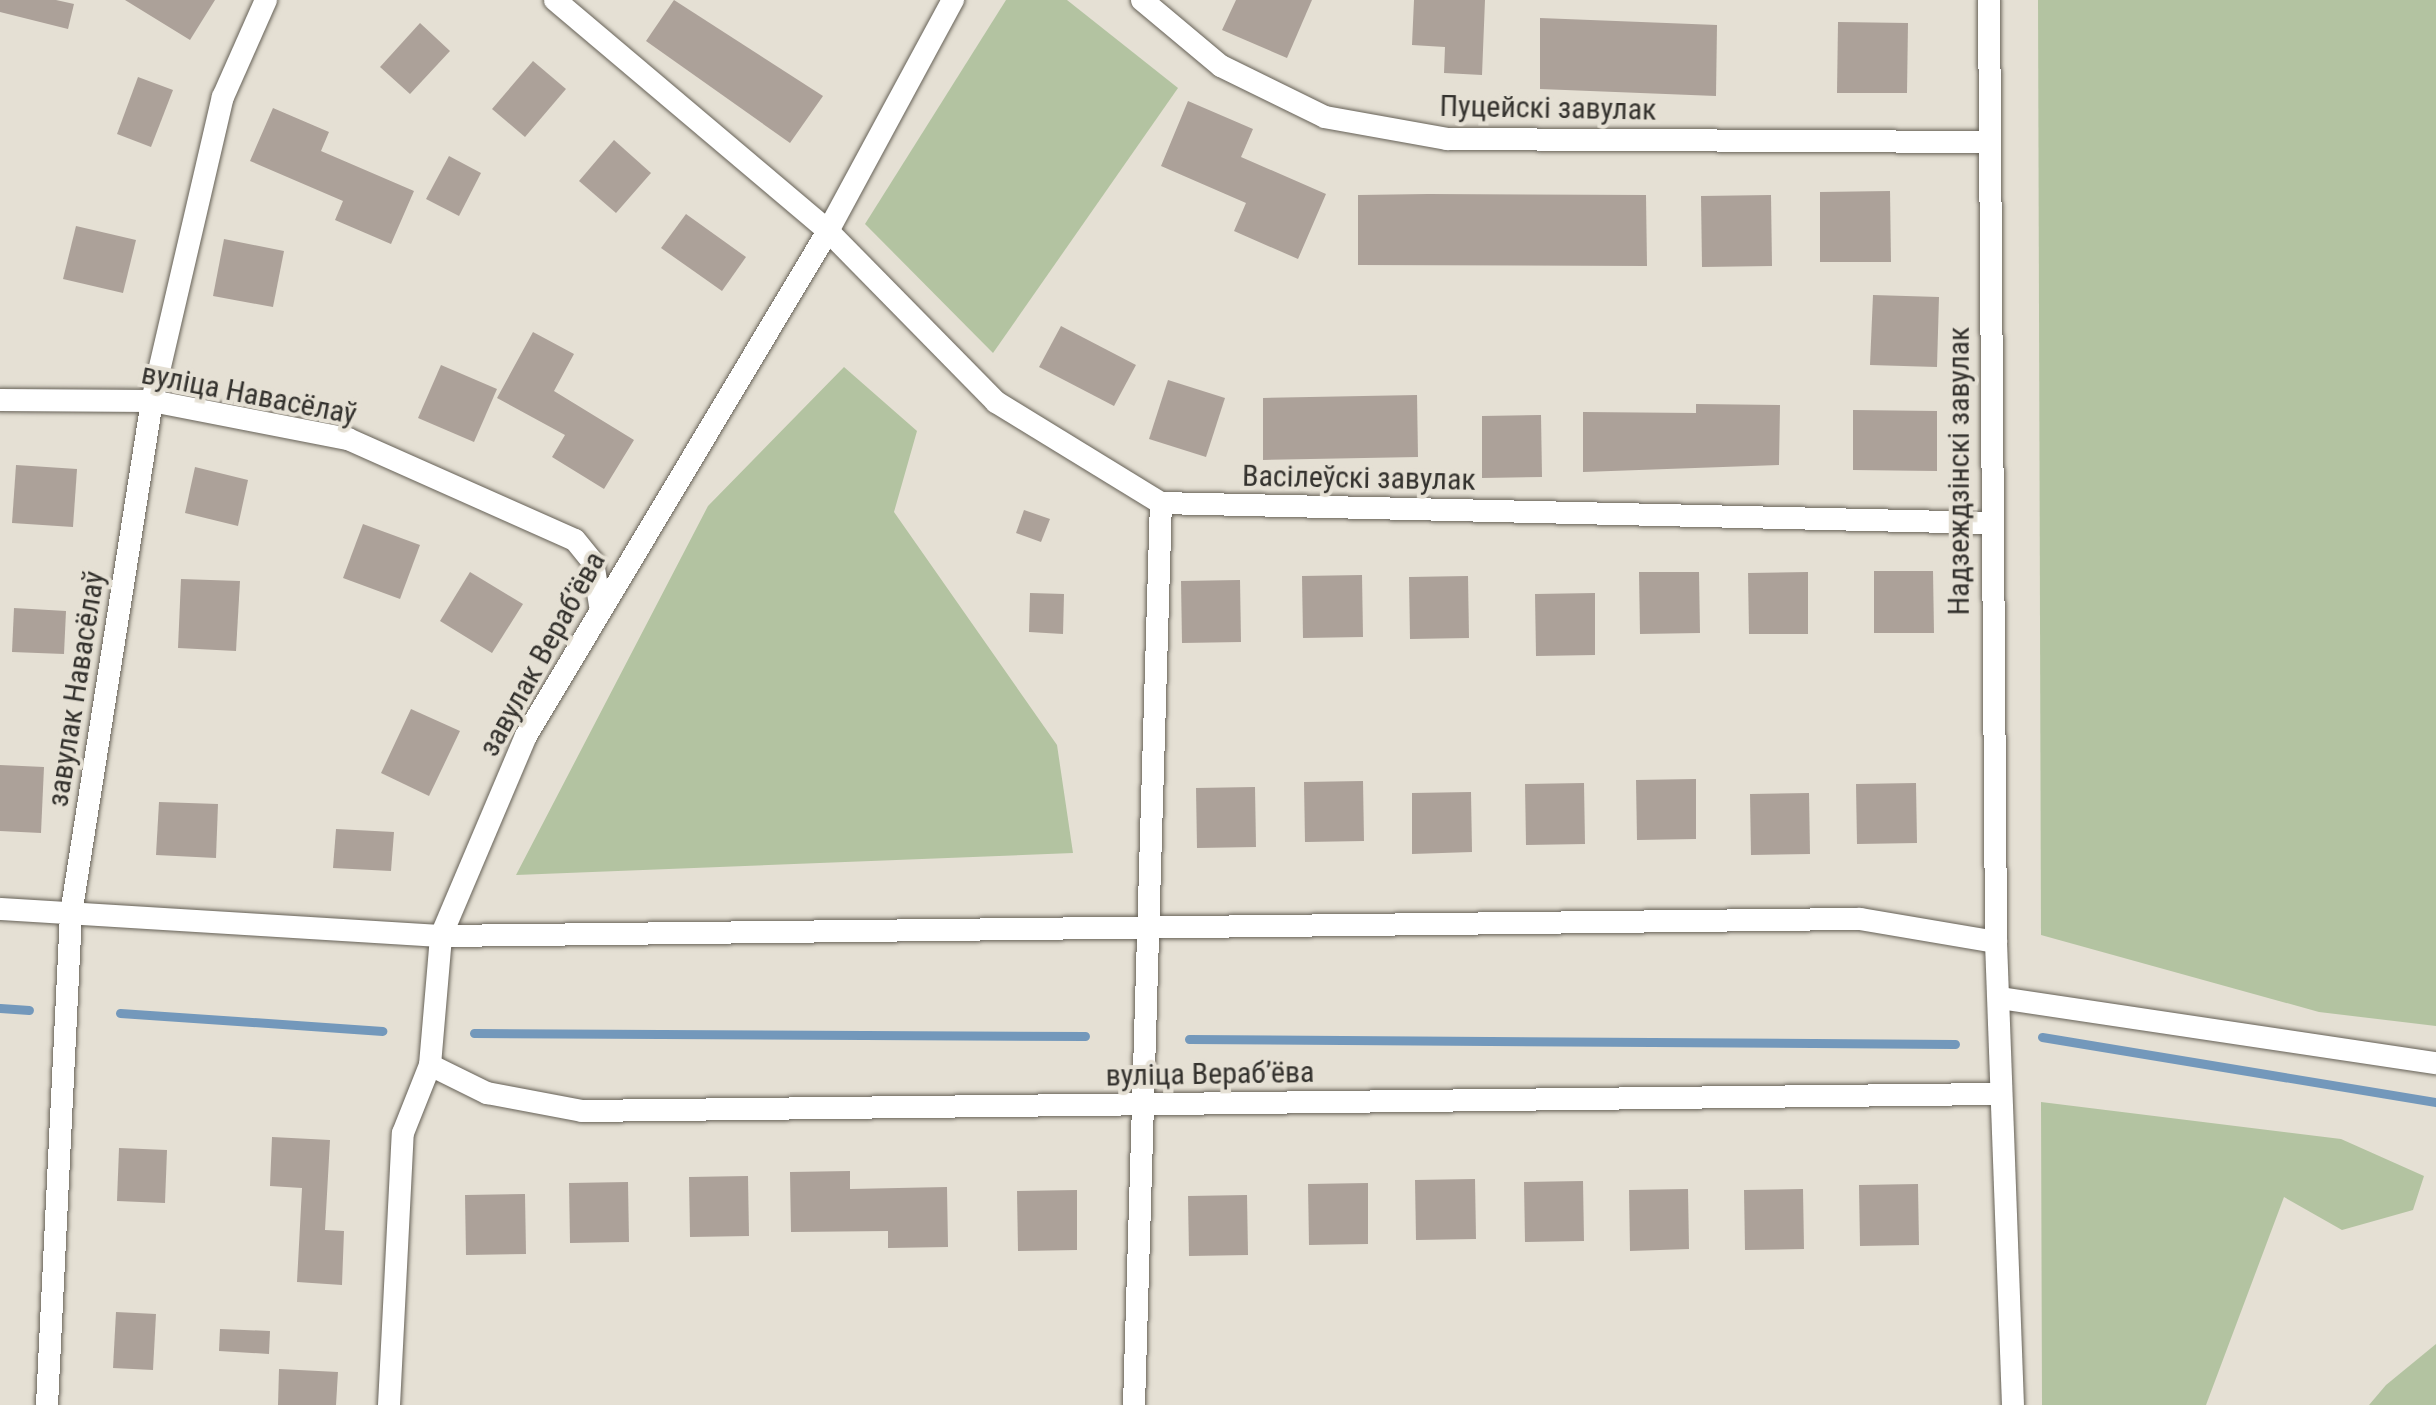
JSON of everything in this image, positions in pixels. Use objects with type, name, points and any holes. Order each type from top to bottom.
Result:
[{"type":"street","name":"завулак Навасёлаў","points":[[47,1405],[71,914],[152,402],[223,98],[266,0]]},
{"type":"street","points":[[555,0],[828,231],[996,402],[1161,503],[1143,925],[1134,1405]]},
{"type":"street","name":"завулак Верабʼёва","points":[[389,1405],[403,1133],[430,1065],[441,936],[526,736],[600,604],[828,231],[953,0]]},
{"type":"street","name":"Пуцейскі завулак","points":[[1142,0],[1221,66],[1325,117],[1447,139],[1990,142]]},
{"type":"street","name":"Надзеждзінскі завулак","points":[[1989,0],[1989,523],[1996,942],[2013,1405]]},
{"type":"street","name":"вуліца Навасёлаў","points":[[0,400],[152,402],[348,439],[545,523],[593,562],[600,604]]},
{"type":"street","name":"Васілеўскі завулак","points":[[1161,503],[1989,523]]},
{"type":"street","points":[[0,909],[441,936],[1860,919],[1996,942]]},
{"type":"street","points":[[2000,998],[2436,1063]]},
{"type":"street","name":"вуліца Верабʼёва","points":[[430,1065],[486,1093],[582,1111],[1999,1094]]},
{"type":"green space","points":[[1006,0],[1067,0],[1178,88],[993,353],[865,224]]},
{"type":"green space","points":[[2038,0],[2436,0],[2436,1026],[2319,1012],[2041,935]]},
{"type":"green space","points":[[844,367],[917,431],[894,512],[1057,745],[1073,853],[516,875],[708,506]]},
{"type":"green space","points":[[2041,1102],[2341,1139],[2424,1176],[2413,1210],[2342,1230],[2284,1197],[2206,1405],[2042,1405]]},
{"type":"green space","points":[[2436,1344],[2436,1405],[2369,1405],[2386,1385]]},
{"type":"building","points":[[0,0],[56,0],[74,4],[68,29],[0,12]]},
{"type":"building","points":[[125,0],[215,0],[190,40]]},
{"type":"building","points":[[674,0],[823,96],[790,143],[646,41]]},
{"type":"building","points":[[1236,0],[1312,0],[1287,58],[1222,30]]},
{"type":"building","points":[[1414,0],[1485,0],[1482,75],[1444,73],[1445,47],[1412,45]]},
{"type":"building","points":[[1540,18],[1717,25],[1716,96],[1540,89]]},
{"type":"building","points":[[1838,22],[1908,23],[1907,93],[1837,93]]},
{"type":"building","points":[[420,23],[450,51],[410,94],[380,67]]},
{"type":"building","points":[[533,61],[566,89],[525,137],[492,109]]},
{"type":"building","points":[[138,77],[173,90],[151,147],[117,134]]},
{"type":"building","points":[[1188,101],[1253,129],[1241,157],[1326,194],[1298,259],[1234,231],[1246,203],[1161,166]]},
{"type":"building","points":[[273,108],[329,132],[321,151],[414,191],[391,244],[335,220],[343,201],[250,161]]},
{"type":"building","points":[[614,140],[651,173],[616,213],[579,181]]},
{"type":"building","points":[[449,156],[481,173],[459,216],[426,199]]},
{"type":"building","points":[[1890,191],[1891,262],[1820,262],[1820,192]]},
{"type":"building","points":[[1358,195],[1646,195],[1647,266],[1358,265]]},
{"type":"building","points":[[1771,195],[1772,266],[1702,267],[1701,196]]},
{"type":"building","points":[[686,214],[746,257],[722,291],[661,248]]},
{"type":"building","points":[[76,226],[136,240],[123,293],[63,279]]},
{"type":"building","points":[[224,239],[284,251],[273,307],[213,296]]},
{"type":"building","points":[[1873,295],[1939,297],[1937,367],[1870,365]]},
{"type":"building","points":[[1061,326],[1136,365],[1114,406],[1039,367]]},
{"type":"building","points":[[533,332],[574,354],[554,391],[634,440],[604,489],[552,457],[565,435],[497,398]]},
{"type":"building","points":[[441,365],[497,389],[474,442],[418,418]]},
{"type":"building","points":[[1168,380],[1225,398],[1206,457],[1149,439]]},
{"type":"building","points":[[1417,395],[1418,457],[1263,460],[1263,398]]},
{"type":"building","points":[[1696,404],[1780,405],[1779,465],[1583,472],[1583,412],[1696,413]]},
{"type":"building","points":[[1853,410],[1937,411],[1937,471],[1853,470]]},
{"type":"building","points":[[1541,415],[1542,477],[1482,478],[1482,416]]},
{"type":"building","points":[[16,465],[77,469],[73,527],[12,523]]},
{"type":"building","points":[[195,467],[248,480],[238,526],[185,513]]},
{"type":"building","points":[[1024,510],[1050,519],[1041,542],[1016,533]]},
{"type":"building","points":[[363,524],[420,545],[400,599],[343,578]]},
{"type":"building","points":[[1874,571],[1933,571],[1934,633],[1874,633]]},
{"type":"building","points":[[470,572],[523,604],[492,653],[440,621]]},
{"type":"building","points":[[1639,572],[1699,572],[1700,633],[1640,634]]},
{"type":"building","points":[[1808,572],[1808,634],[1749,634],[1748,573]]},
{"type":"building","points":[[1362,575],[1363,637],[1303,638],[1302,576]]},
{"type":"building","points":[[1468,576],[1469,638],[1410,639],[1409,577]]},
{"type":"building","points":[[181,579],[240,581],[236,651],[178,648]]},
{"type":"building","points":[[1240,580],[1241,642],[1182,643],[1181,581]]},
{"type":"building","points":[[1030,593],[1064,594],[1063,634],[1029,632]]},
{"type":"building","points":[[1595,593],[1595,655],[1536,656],[1535,594]]},
{"type":"building","points":[[14,608],[66,611],[64,654],[12,652]]},
{"type":"building","points":[[411,709],[460,731],[429,796],[381,773]]},
{"type":"building","points":[[0,765],[44,767],[41,833],[0,831]]},
{"type":"building","points":[[1696,779],[1696,839],[1637,840],[1636,780]]},
{"type":"building","points":[[1363,781],[1364,841],[1305,842],[1304,782]]},
{"type":"building","points":[[1584,783],[1585,844],[1526,845],[1525,784]]},
{"type":"building","points":[[1916,783],[1917,843],[1857,844],[1856,784]]},
{"type":"building","points":[[1255,787],[1256,847],[1197,848],[1196,788]]},
{"type":"building","points":[[1471,792],[1472,852],[1412,854],[1412,793]]},
{"type":"building","points":[[1809,793],[1810,854],[1751,855],[1750,794]]},
{"type":"building","points":[[159,802],[218,804],[216,858],[156,855]]},
{"type":"building","points":[[336,829],[394,832],[391,871],[333,868]]},
{"type":"building","points":[[272,1137],[330,1140],[325,1230],[344,1231],[342,1285],[297,1282],[302,1188],[270,1186]]},
{"type":"building","points":[[119,1148],[167,1150],[165,1203],[117,1201]]},
{"type":"building","points":[[850,1171],[850,1189],[947,1187],[948,1247],[888,1248],[888,1231],[791,1232],[790,1172]]},
{"type":"building","points":[[748,1176],[749,1236],[690,1237],[689,1177]]},
{"type":"building","points":[[1475,1179],[1476,1239],[1416,1240],[1415,1180]]},
{"type":"building","points":[[1583,1181],[1584,1241],[1525,1242],[1524,1182]]},
{"type":"building","points":[[628,1182],[629,1242],[570,1243],[569,1183]]},
{"type":"building","points":[[1368,1183],[1368,1244],[1309,1245],[1308,1184]]},
{"type":"building","points":[[1918,1184],[1919,1245],[1860,1246],[1859,1185]]},
{"type":"building","points":[[1688,1189],[1689,1249],[1630,1251],[1629,1190]]},
{"type":"building","points":[[1803,1189],[1804,1249],[1745,1250],[1744,1190]]},
{"type":"building","points":[[1077,1190],[1077,1250],[1018,1251],[1017,1191]]},
{"type":"building","points":[[525,1194],[526,1254],[466,1255],[465,1195]]},
{"type":"building","points":[[1247,1195],[1248,1255],[1189,1256],[1188,1196]]},
{"type":"building","points":[[116,1312],[156,1314],[153,1370],[113,1368]]},
{"type":"building","points":[[220,1329],[270,1331],[269,1354],[219,1351]]},
{"type":"building","points":[[279,1369],[338,1372],[336,1405],[278,1405]]},
{"type":"waterway","points":[[0,1008],[29,1010]]},
{"type":"waterway","points":[[120,1013],[382,1031]]},
{"type":"waterway","points":[[474,1033],[1085,1036]]},
{"type":"waterway","points":[[2042,1037],[2436,1102]]},
{"type":"waterway","points":[[1189,1039],[1955,1044]]}]
